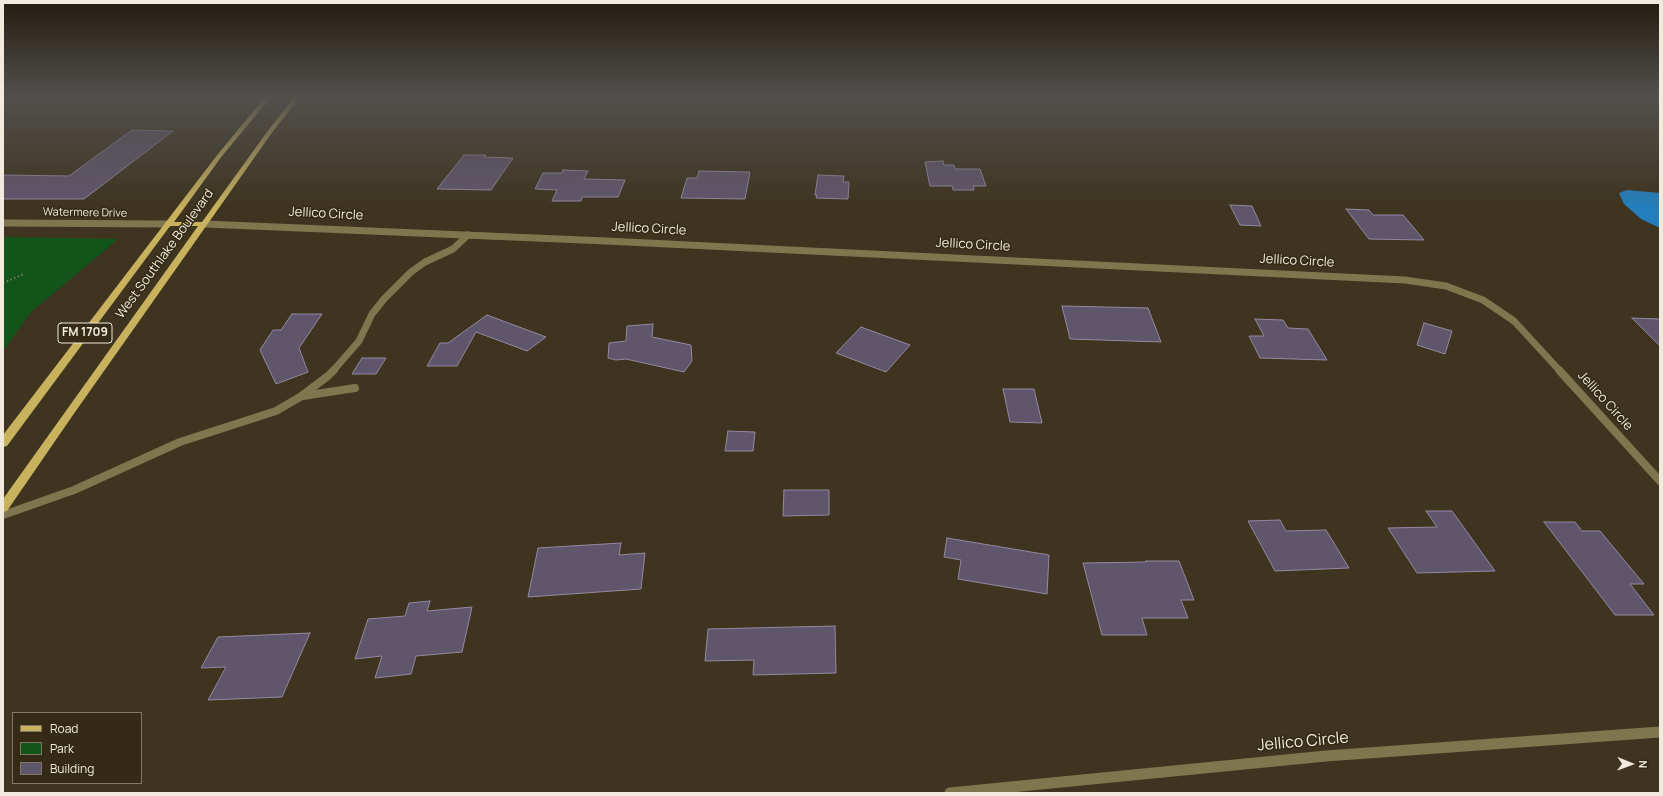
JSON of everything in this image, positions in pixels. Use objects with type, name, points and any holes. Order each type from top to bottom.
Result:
[{"type":"main road","name":"West Southlake Boulevard","points":[[3,442],[237,134]]},
{"type":"main road","name":"West Southlake Boulevard","points":[[3,508],[268,134]]},
{"type":"main road","points":[[168,224],[205,224]]},
{"type":"street","name":"Watermere Drive","points":[[3,223],[168,224]]},
{"type":"street","name":"Jellico Circle","points":[[205,224],[468,235],[1405,280],[1446,286],[1483,300],[1514,321],[1660,481]]},
{"type":"street","points":[[3,515],[74,490],[180,442],[276,411],[300,397],[328,376],[348,354],[359,341],[372,314],[384,299],[411,272],[425,262],[453,249],[468,235]]},
{"type":"street","points":[[300,397],[355,388]]},
{"type":"street","name":"Jellico Circle","points":[[950,793],[1302,758],[1660,732]]},
{"type":"path","points":[[3,283],[24,274]]},
{"type":"green space","points":[[3,237],[118,239],[31,312],[3,351]]},
{"type":"water","points":[[1627,190],[1660,193],[1660,228],[1641,219],[1624,204],[1619,193]]},
{"type":"building","points":[[126,134],[169,134],[84,199],[3,199],[3,175],[69,176]]},
{"type":"building","points":[[464,155],[486,155],[484,157],[513,158],[491,190],[437,189]]},
{"type":"building","points":[[943,161],[944,165],[954,165],[955,169],[980,169],[986,186],[973,186],[974,190],[953,190],[952,186],[930,186],[925,162]]},
{"type":"building","points":[[563,170],[588,171],[584,179],[625,180],[618,197],[582,197],[581,201],[552,201],[557,190],[535,189],[543,173],[562,173]]},
{"type":"building","points":[[699,171],[750,172],[745,199],[681,198],[687,178],[697,178]]},
{"type":"building","points":[[818,175],[844,176],[843,182],[849,182],[848,199],[816,198],[817,195],[815,195]]},
{"type":"building","points":[[1230,205],[1252,206],[1261,226],[1240,225]]},
{"type":"building","points":[[1346,209],[1369,210],[1373,215],[1403,215],[1424,240],[1369,239]]},
{"type":"building","points":[[1062,306],[1148,308],[1161,342],[1070,339]]},
{"type":"building","points":[[292,314],[322,314],[299,348],[308,372],[276,384],[260,350],[273,330],[281,330]]},
{"type":"building","points":[[487,315],[546,337],[527,351],[476,332],[457,366],[427,366],[440,343],[448,343]]},
{"type":"building","points":[[1632,318],[1660,319],[1660,346]]},
{"type":"building","points":[[1255,319],[1283,320],[1288,328],[1308,329],[1327,360],[1260,358],[1249,336],[1264,336]]},
{"type":"building","points":[[1424,323],[1452,331],[1445,354],[1417,345]]},
{"type":"building","points":[[653,324],[652,337],[691,345],[692,361],[684,372],[626,359],[616,360],[608,358],[609,343],[626,341],[627,326]]},
{"type":"building","points":[[861,327],[910,345],[886,372],[836,353]]},
{"type":"building","points":[[362,358],[386,358],[376,374],[352,374]]},
{"type":"building","points":[[1003,389],[1034,389],[1042,423],[1010,422]]},
{"type":"building","points":[[728,431],[755,432],[753,451],[725,451]]},
{"type":"building","points":[[784,490],[829,490],[829,515],[783,516]]},
{"type":"building","points":[[1426,511],[1452,511],[1495,571],[1417,573],[1388,528],[1437,527]]},
{"type":"building","points":[[1280,520],[1286,531],[1326,530],[1349,568],[1275,571],[1248,521]]},
{"type":"building","points":[[1544,522],[1575,522],[1582,531],[1600,531],[1644,584],[1630,584],[1654,615],[1615,615]]},
{"type":"building","points":[[947,538],[1049,555],[1047,594],[958,579],[961,560],[944,557]]},
{"type":"building","points":[[621,543],[619,555],[645,553],[641,589],[528,597],[538,548]]},
{"type":"building","points":[[1179,561],[1194,600],[1181,600],[1188,618],[1142,618],[1147,635],[1102,635],[1083,563]]},
{"type":"building","points":[[430,601],[427,611],[472,607],[462,652],[416,656],[411,674],[375,678],[382,656],[355,659],[368,619],[405,616],[409,603]]},
{"type":"building","points":[[835,626],[836,673],[753,675],[754,660],[705,661],[708,629]]},
{"type":"building","points":[[310,633],[282,697],[208,700],[226,667],[201,668],[218,637]]}]
